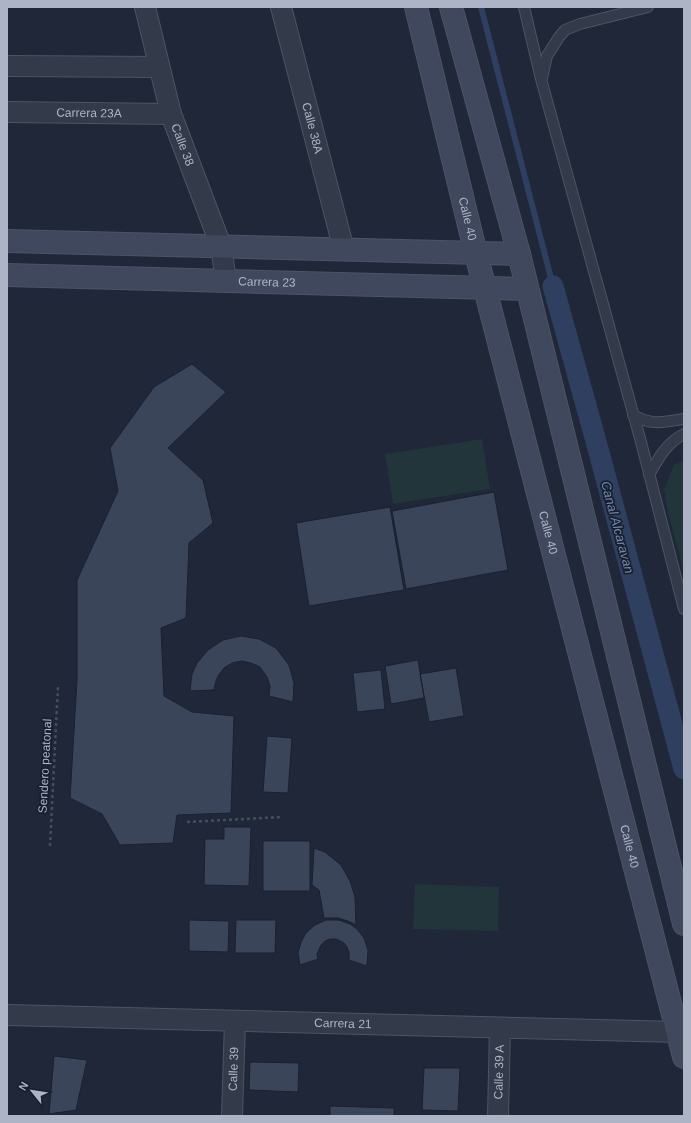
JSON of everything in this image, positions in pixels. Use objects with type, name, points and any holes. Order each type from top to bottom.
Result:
[{"type":"main road","name":"Calle 40","points":[[416,7],[476,254],[681,1032],[684,1057]]},
{"type":"main road","points":[[451,7],[519,254],[684,924]]},
{"type":"main road","points":[[7,241],[519,254]]},
{"type":"main road","name":"Carrera 23","points":[[7,274],[527,289]]},
{"type":"street","name":"Calle 38","points":[[145,7],[171,114],[221,246],[226,281]]},
{"type":"street","name":"Calle 38A","points":[[281,7],[344,250]]},
{"type":"street","points":[[7,66],[160,67]]},
{"type":"street","name":"Carrera 23A","points":[[7,112],[171,114]]},
{"type":"street","name":"Carrera 21","points":[[7,1015],[681,1032]]},
{"type":"street","name":"Calle 39","points":[[232,1116],[235,1021]]},
{"type":"street","name":"Calle 39 A","points":[[498,1116],[500,1028]]},
{"type":"lane","points":[[524,7],[541,80],[641,442],[684,609]]},
{"type":"lane","points":[[541,80],[547,56],[565,30],[580,24],[648,7]]},
{"type":"lane","points":[[633,415],[643,420],[652,422],[684,419]]},
{"type":"lane","points":[[649,475],[669,444],[684,434]]},
{"type":"path","name":"Sendero peatonal","points":[[50,846],[58,686]]},
{"type":"path","points":[[187,822],[281,816]]},
{"type":"green space","points":[[482,439],[490,489],[393,504],[385,454]]},
{"type":"green space","points":[[684,460],[684,572],[668,513],[664,489],[674,465]]},
{"type":"green space","points":[[415,884],[499,887],[498,931],[413,929]]},
{"type":"building","points":[[192,364],[226,392],[168,448],[203,480],[213,523],[189,543],[186,618],[161,628],[164,696],[192,712],[234,716],[231,813],[177,815],[173,843],[120,845],[102,814],[70,798],[77,680],[77,580],[118,491],[110,448],[154,387]]},
{"type":"building","points":[[494,492],[508,570],[406,589],[392,511]]},
{"type":"building","points":[[390,507],[404,590],[309,606],[296,523]]},
{"type":"building","points":[[241,636],[259,639],[276,648],[289,665],[294,683],[293,702],[269,696],[270,686],[267,677],[260,667],[242,661],[232,663],[224,668],[218,676],[214,690],[190,691],[192,674],[197,663],[208,650],[223,640]]},
{"type":"building","points":[[418,660],[424,698],[391,704],[385,666]]},
{"type":"building","points":[[456,668],[464,716],[429,722],[420,674]]},
{"type":"building","points":[[381,670],[385,709],[357,712],[353,673]]},
{"type":"building","points":[[267,736],[292,738],[288,793],[263,792]]},
{"type":"building","points":[[224,827],[251,827],[249,886],[204,885],[205,839],[224,839]]},
{"type":"building","points":[[263,841],[310,841],[310,891],[263,891]]},
{"type":"building","points":[[314,848],[325,852],[341,865],[350,881],[355,897],[356,925],[338,918],[324,918],[319,890],[312,885]]},
{"type":"building","points":[[189,920],[229,921],[228,952],[189,951]]},
{"type":"building","points":[[236,920],[276,920],[275,953],[235,953]]},
{"type":"building","points":[[326,920],[339,920],[350,924],[357,929],[364,938],[368,950],[367,966],[349,960],[349,952],[347,947],[344,943],[336,939],[325,941],[321,945],[317,954],[318,959],[300,965],[298,953],[301,942],[306,933],[315,925]]},
{"type":"building","points":[[54,1056],[87,1060],[76,1110],[49,1114]]},
{"type":"building","points":[[250,1062],[299,1063],[298,1092],[249,1090]]},
{"type":"building","points":[[424,1068],[460,1068],[458,1111],[422,1110]]},
{"type":"building","points":[[330,1106],[394,1108],[394,1116],[330,1116]]},
{"type":"waterway","points":[[481,7],[553,286]]},
{"type":"waterway","name":"Canal Alcaravan","points":[[553,286],[684,769]]}]
